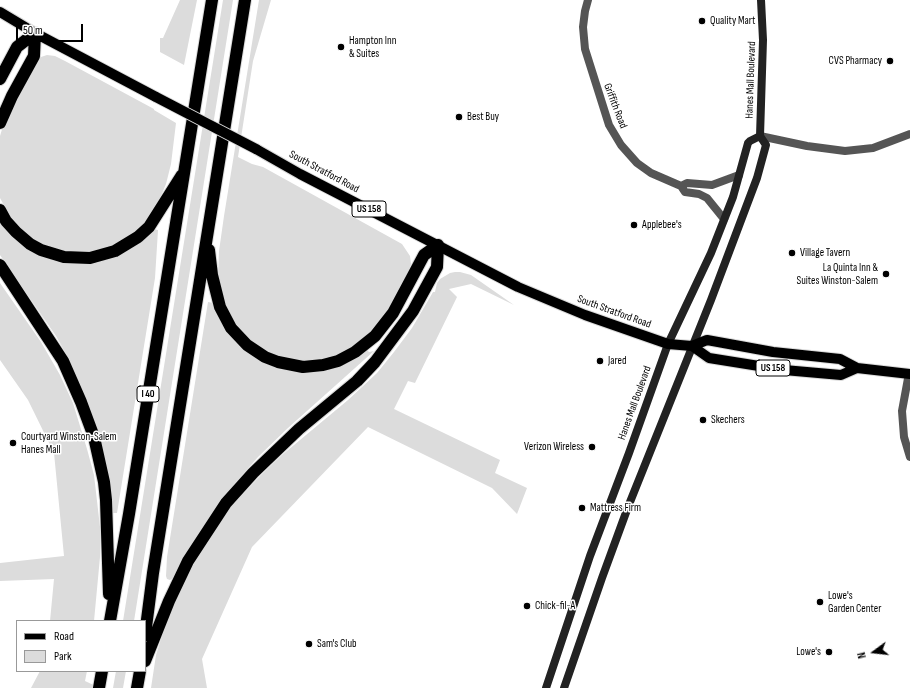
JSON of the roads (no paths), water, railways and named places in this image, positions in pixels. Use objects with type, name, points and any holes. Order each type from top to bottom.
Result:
[{"type":"highway","name":"I 40","points":[[110,618],[129,514],[212,0]]},
{"type":"highway","points":[[146,627],[153,573],[245,0]]},
{"type":"highway","points":[[0,79],[17,47],[35,33]]},
{"type":"highway","points":[[0,123],[12,96],[34,56],[35,33]]},
{"type":"highway","points":[[0,210],[6,221],[16,232],[30,244],[41,250],[64,257],[90,258],[116,251],[138,237],[149,227],[184,171]]},
{"type":"highway","points":[[208,236],[212,275],[220,307],[231,328],[246,345],[265,357],[278,362],[303,367],[323,365],[347,357],[376,336],[392,313],[424,255],[438,245]]},
{"type":"highway","points":[[146,659],[169,602],[188,561],[226,503],[253,473],[299,429],[357,381],[375,362],[413,311],[437,267],[438,245]]},
{"type":"highway","points":[[0,265],[63,360],[94,437],[103,475],[106,500],[110,618]]},
{"type":"highway","points":[[99,688],[102,672]]},
{"type":"highway","points":[[137,688],[140,672]]},
{"type":"main road","name":"Hanes Mall Boulevard","points":[[564,688],[613,547],[720,279],[757,178],[766,146],[760,136],[763,40],[761,0]]},
{"type":"main road","name":"South Stratford Road","points":[[0,12],[35,33],[256,149],[300,174],[518,287],[585,315],[668,344],[692,346],[707,340],[773,352],[840,359],[856,368],[910,374]]},
{"type":"main road","name":"Hanes Mall Boulevard","points":[[546,688],[590,556],[668,344],[711,253],[739,175],[748,143],[760,136]]},
{"type":"main road","name":"South Stratford Road","points":[[692,346],[709,358],[784,370],[841,375],[856,368]]},
{"type":"street","name":"Griffith Road","points":[[588,0],[583,27],[584,49],[609,125],[621,145],[637,163],[651,173],[681,186],[685,192],[699,194],[707,198],[724,219]]},
{"type":"street","points":[[760,136],[807,146],[845,151],[873,148],[910,134]]},
{"type":"street","name":"Griffith Road","points":[[681,186],[686,183],[712,185],[739,175]]},
{"type":"street","points":[[910,374],[902,411],[904,437],[910,457]]},
{"type":"place","name":"Quality Mart","points":[[702,21]]},
{"type":"place","name":"Hampton Inn & Suites","points":[[341,47]]},
{"type":"place","name":"CVS Pharmacy","points":[[890,61]]},
{"type":"place","name":"Best Buy","points":[[459,117]]},
{"type":"place","name":"Applebee's","points":[[634,225]]},
{"type":"place","name":"Village Tavern","points":[[792,253]]},
{"type":"place","name":"La Quinta Inn & Suites Winston-Salem","points":[[886,274]]},
{"type":"place","name":"Jared","points":[[600,361]]},
{"type":"place","name":"Skechers","points":[[703,420]]},
{"type":"place","name":"Courtyard Winston-Salem Hanes Mall","points":[[13,443]]},
{"type":"place","name":"Verizon Wireless","points":[[592,447]]},
{"type":"place","name":"Mattress Firm","points":[[582,508]]},
{"type":"place","name":"Lowe's Garden Center","points":[[820,602]]},
{"type":"place","name":"Chick-fil-A","points":[[527,606]]},
{"type":"place","name":"Sam's Club","points":[[309,644]]},
{"type":"place","name":"Lowe's","points":[[829,652]]}]
